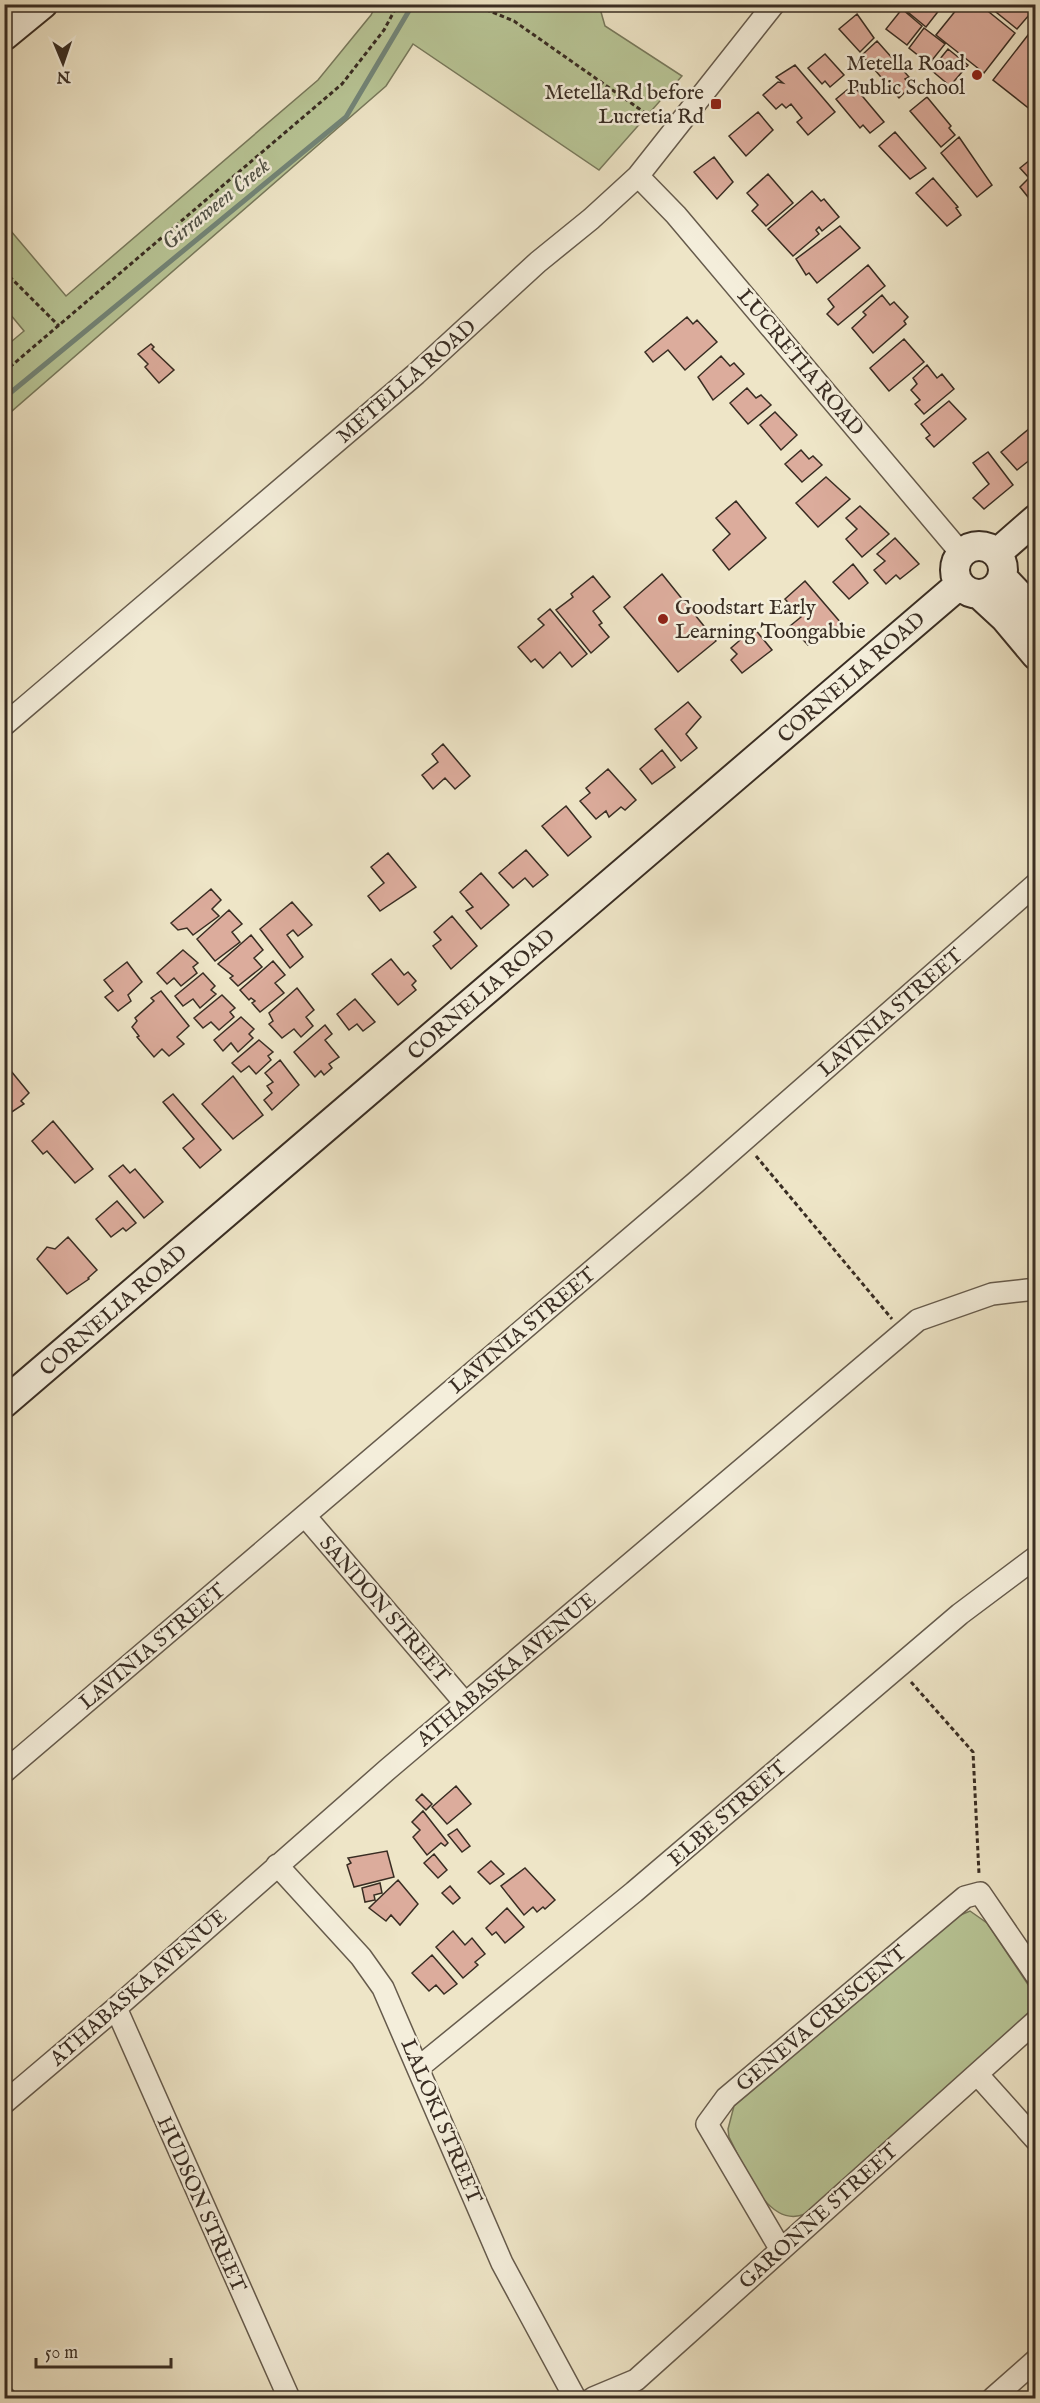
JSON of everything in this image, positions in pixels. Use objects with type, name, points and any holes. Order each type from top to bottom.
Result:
[{"type":"street","points":[[4,36],[43,4]]},
{"type":"street","name":"METELLA ROAD","points":[[4,725],[416,374],[538,262],[591,219],[638,176],[774,4]]},
{"type":"street","name":"LUCRETIA ROAD","points":[[638,176],[676,215],[961,553]]},
{"type":"street","points":[[969,590],[992,590],[999,565],[1035,519]]},
{"type":"street","points":[[1035,613],[985,546],[976,545],[961,553],[954,568],[969,590],[1005,618],[1035,655]]},
{"type":"street","name":"CORNELIA ROAD","points":[[4,1402],[969,590]]},
{"type":"street","name":"LAVINIA STREET","points":[[4,1772],[743,1141],[1035,884]]},
{"type":"street","name":"ATHABASKA AVENUE","points":[[4,2103],[465,1703],[918,1320],[992,1294],[1035,1289]]},
{"type":"street","name":"SANDON STREET","points":[[305,1516],[465,1703]]},
{"type":"street","name":"ELBE STREET","points":[[418,2068],[634,1892],[960,1614],[1035,1557]]},
{"type":"street","name":"LALOKI STREET","points":[[277,1865],[372,1972],[393,2005],[502,2263],[575,2398]]},
{"type":"street","points":[[980,1893],[1035,1975]]},
{"type":"street","name":"GENEVA CRESCENT","points":[[781,2250],[707,2124],[735,2090],[965,1897],[980,1893]]},
{"type":"street","name":"HUDSON STREET","points":[[116,2008],[289,2398]]},
{"type":"street","name":"GARONNE STREET","points":[[593,2398],[636,2380],[1035,2021]]},
{"type":"street","points":[[977,2074],[1035,2140]]},
{"type":"street","points":[[993,2398],[1035,2360]]},
{"type":"path","points":[[4,372],[342,84],[384,30],[398,4]]},
{"type":"path","points":[[472,4],[514,21],[651,117]]},
{"type":"path","points":[[4,271],[59,326]]},
{"type":"path","points":[[743,1141],[903,1332]]},
{"type":"path","points":[[897,1667],[973,1752],[980,1893]]},
{"type":"green space","points":[[376,5],[599,5],[605,26],[682,76],[599,170],[413,44],[386,86],[5,417],[5,347],[24,331],[5,308],[5,224],[66,296],[318,80],[371,15]]},
{"type":"green space","points":[[970,1911],[987,1923],[1031,1989],[1033,1995],[1029,2015],[805,2214],[791,2216],[779,2212],[768,2204],[758,2191],[729,2137],[728,2129],[734,2106],[958,1916]]},
{"type":"building","points":[[898,4],[944,4],[926,27]]},
{"type":"building","points":[[961,4],[979,4],[1015,33],[984,73],[936,35]]},
{"type":"building","points":[[986,4],[1036,4],[1036,7],[1017,29]]},
{"type":"building","points":[[902,9],[922,26],[907,45],[886,29]]},
{"type":"building","points":[[857,14],[874,38],[860,52],[839,29]]},
{"type":"building","points":[[1036,26],[1036,114],[993,80]]},
{"type":"building","points":[[924,28],[945,44],[929,64],[909,48]]},
{"type":"building","points":[[877,41],[909,77],[905,79],[911,86],[899,98],[862,55]]},
{"type":"building","points":[[948,49],[968,65],[950,86],[931,70]]},
{"type":"building","points":[[825,54],[844,75],[830,87],[825,81],[822,84],[808,68]]},
{"type":"building","points":[[795,65],[835,112],[808,135],[797,122],[802,118],[791,104],[786,108],[782,104],[776,109],[763,95],[778,82],[783,83],[776,77]]},
{"type":"building","points":[[853,85],[884,122],[870,133],[863,125],[860,128],[836,99]]},
{"type":"building","points":[[927,97],[951,126],[949,128],[955,135],[941,147],[910,111]]},
{"type":"building","points":[[758,112],[773,130],[746,156],[729,136]]},
{"type":"building","points":[[895,132],[926,168],[910,179],[879,146]]},
{"type":"building","points":[[959,137],[992,185],[977,197],[941,153]]},
{"type":"building","points":[[1036,155],[1036,207],[1020,187],[1029,178],[1020,168]]},
{"type":"building","points":[[714,157],[733,182],[717,199],[694,172]]},
{"type":"building","points":[[768,174],[793,203],[766,226],[752,211],[758,205],[747,193]]},
{"type":"building","points":[[933,178],[958,207],[956,208],[961,215],[947,226],[916,193]]},
{"type":"building","points":[[812,191],[821,201],[824,199],[839,217],[822,231],[819,227],[816,230],[819,234],[793,256],[768,229]]},
{"type":"building","points":[[840,226],[860,248],[817,283],[809,273],[806,275],[796,259]]},
{"type":"building","points":[[868,265],[885,286],[838,325],[827,314],[834,307],[828,299]]},
{"type":"building","points":[[882,295],[890,305],[894,302],[908,317],[904,321],[906,324],[873,353],[852,328],[866,315],[863,312]]},
{"type":"building","points":[[687,317],[693,324],[697,320],[717,342],[685,370],[668,350],[653,362],[645,352]]},
{"type":"building","points":[[904,339],[924,362],[889,391],[870,368]]},
{"type":"building","points":[[151,344],[154,347],[152,349],[174,370],[159,383],[145,367],[148,364],[138,354]]},
{"type":"building","points":[[721,356],[730,366],[734,363],[744,374],[713,400],[698,377]]},
{"type":"building","points":[[927,365],[937,378],[942,374],[954,389],[924,414],[915,404],[920,400],[911,390],[917,384],[913,378]]},
{"type":"building","points":[[747,388],[756,398],[761,395],[771,405],[748,424],[730,403]]},
{"type":"building","points":[[949,401],[966,419],[934,447],[926,438],[930,435],[921,424]]},
{"type":"building","points":[[775,412],[797,435],[781,450],[760,425]]},
{"type":"building","points":[[1030,428],[1036,435],[1036,455],[1017,470],[1001,452]]},
{"type":"building","points":[[801,450],[809,459],[813,456],[822,465],[802,482],[785,464]]},
{"type":"building","points":[[988,452],[1013,485],[984,509],[973,498],[989,484],[973,463]]},
{"type":"building","points":[[826,477],[850,499],[818,527],[796,503]]},
{"type":"building","points":[[736,501],[766,538],[729,570],[713,550],[730,534],[716,518]]},
{"type":"building","points":[[860,506],[889,534],[862,557],[846,539],[857,529],[846,518]]},
{"type":"building","points":[[895,538],[919,564],[900,579],[896,575],[886,584],[874,570],[885,561],[877,554]]},
{"type":"building","points":[[853,564],[868,583],[849,599],[833,582]]},
{"type":"building","points":[[662,574],[716,641],[678,672],[624,607]]},
{"type":"building","points":[[593,576],[610,597],[593,611],[602,623],[599,625],[609,637],[591,653],[556,610],[573,597],[571,594]]},
{"type":"building","points":[[805,581],[847,630],[836,639],[827,629],[808,645],[790,626],[801,617],[785,599]]},
{"type":"building","points":[[550,609],[587,654],[572,667],[560,652],[543,668],[535,659],[531,662],[518,647],[544,625],[538,619]]},
{"type":"building","points":[[754,628],[772,650],[742,673],[731,660],[737,654],[731,648]]},
{"type":"building","points":[[688,702],[701,717],[686,734],[697,748],[681,761],[655,729]]},
{"type":"building","points":[[443,744],[470,776],[455,789],[445,778],[433,789],[422,775],[438,762],[432,754]]},
{"type":"building","points":[[662,750],[675,767],[652,784],[640,769]]},
{"type":"building","points":[[608,769],[636,800],[625,810],[621,807],[609,817],[606,811],[596,819],[580,801],[590,793],[586,788]]},
{"type":"building","points":[[566,806],[591,837],[568,856],[542,826]]},
{"type":"building","points":[[526,850],[548,875],[533,887],[525,878],[513,888],[499,873]]},
{"type":"building","points":[[388,853],[416,887],[380,911],[368,896],[384,883],[371,867]]},
{"type":"building","points":[[481,873],[509,905],[481,929],[466,911],[473,907],[460,892]]},
{"type":"building","points":[[211,889],[221,900],[212,909],[219,916],[193,935],[187,928],[178,930],[171,923]]},
{"type":"building","points":[[292,902],[312,925],[298,936],[293,930],[287,935],[303,957],[290,968],[260,929]]},
{"type":"building","points":[[229,910],[242,924],[232,932],[240,942],[215,961],[197,939]]},
{"type":"building","points":[[452,916],[477,946],[451,969],[433,946],[441,940],[434,932]]},
{"type":"building","points":[[251,935],[263,950],[254,958],[262,967],[238,986],[230,978],[233,976],[218,964]]},
{"type":"building","points":[[183,950],[198,963],[193,967],[197,973],[181,986],[174,978],[167,984],[157,973]]},
{"type":"building","points":[[391,959],[404,975],[408,972],[416,981],[412,985],[416,990],[398,1005],[372,974]]},
{"type":"building","points":[[273,961],[285,975],[275,983],[284,993],[260,1012],[252,1003],[255,1001],[251,998],[249,1000],[240,990]]},
{"type":"building","points":[[127,962],[142,982],[128,995],[131,1001],[118,1011],[105,997],[113,991],[104,980]]},
{"type":"building","points":[[203,973],[215,986],[211,990],[216,994],[200,1008],[193,999],[183,1006],[175,996]]},
{"type":"building","points":[[297,988],[314,1010],[306,1017],[313,1026],[301,1037],[294,1029],[282,1038],[269,1024],[273,1021],[269,1013]]},
{"type":"building","points":[[161,991],[189,1026],[177,1037],[184,1044],[169,1056],[162,1049],[154,1057],[137,1037],[139,1036],[132,1027],[137,1021],[135,1018],[154,1001],[151,998]]},
{"type":"building","points":[[222,995],[235,1008],[230,1012],[234,1017],[219,1030],[211,1022],[203,1028],[194,1018]]},
{"type":"building","points":[[355,999],[375,1022],[363,1031],[357,1024],[349,1030],[337,1014]]},
{"type":"building","points":[[241,1017],[254,1029],[249,1034],[253,1038],[238,1052],[231,1043],[223,1051],[214,1040]]},
{"type":"building","points":[[325,1025],[332,1034],[325,1040],[339,1057],[329,1064],[332,1068],[324,1075],[321,1071],[315,1077],[294,1052]]},
{"type":"building","points":[[259,1040],[273,1052],[268,1056],[271,1060],[256,1074],[249,1066],[241,1072],[232,1063]]},
{"type":"building","points":[[280,1060],[299,1085],[272,1110],[264,1100],[272,1093],[267,1086],[273,1082],[265,1073]]},
{"type":"building","points":[[11,1071],[29,1093],[21,1101],[24,1104],[4,1117],[4,1077]]},
{"type":"building","points":[[233,1076],[263,1115],[233,1139],[202,1104]]},
{"type":"building","points":[[173,1094],[221,1150],[200,1168],[183,1148],[194,1139],[163,1102]]},
{"type":"building","points":[[53,1121],[93,1169],[75,1183],[47,1151],[43,1154],[32,1141]]},
{"type":"building","points":[[123,1165],[130,1173],[135,1169],[163,1202],[144,1218],[109,1176]]},
{"type":"building","points":[[117,1201],[136,1223],[126,1231],[123,1228],[111,1237],[96,1219]]},
{"type":"building","points":[[68,1237],[97,1270],[89,1279],[67,1294],[37,1259],[47,1247],[55,1249]]},
{"type":"building","points":[[456,1786],[471,1804],[447,1824],[432,1807]]},
{"type":"building","points":[[422,1794],[432,1804],[426,1810],[416,1800]]},
{"type":"building","points":[[423,1811],[448,1843],[445,1846],[441,1843],[427,1855],[413,1837],[420,1830],[412,1822]]},
{"type":"building","points":[[457,1829],[470,1846],[462,1852],[448,1835]]},
{"type":"building","points":[[387,1851],[394,1877],[354,1887],[347,1865],[351,1863],[348,1858]]},
{"type":"building","points":[[434,1854],[447,1870],[438,1878],[424,1863]]},
{"type":"building","points":[[491,1861],[504,1874],[490,1884],[478,1872]]},
{"type":"building","points":[[525,1868],[555,1900],[545,1909],[543,1907],[537,1912],[533,1907],[524,1915],[501,1886]]},
{"type":"building","points":[[398,1880],[418,1904],[400,1925],[391,1915],[386,1921],[369,1908]]},
{"type":"building","points":[[380,1883],[382,1893],[374,1895],[375,1900],[365,1902],[362,1888]]},
{"type":"building","points":[[450,1886],[460,1898],[453,1904],[442,1893]]},
{"type":"building","points":[[507,1908],[524,1927],[505,1943],[496,1932],[492,1935],[486,1928]]},
{"type":"building","points":[[453,1931],[465,1945],[472,1938],[485,1954],[475,1962],[478,1965],[463,1978],[436,1947]]},
{"type":"building","points":[[432,1955],[457,1984],[444,1994],[436,1985],[429,1991],[412,1973]]},
{"type":"waterway","name":"Girraween Creek","points":[[4,398],[346,117],[413,4]]},
{"type":"place","name":"Metella Road Public School","points":[[977,75]]},
{"type":"place","name":"Metella Rd before Lucretia Rd","points":[[716,104]]},
{"type":"place","name":"Goodstart Early Learning Toongabbie","points":[[663,619]]}]
